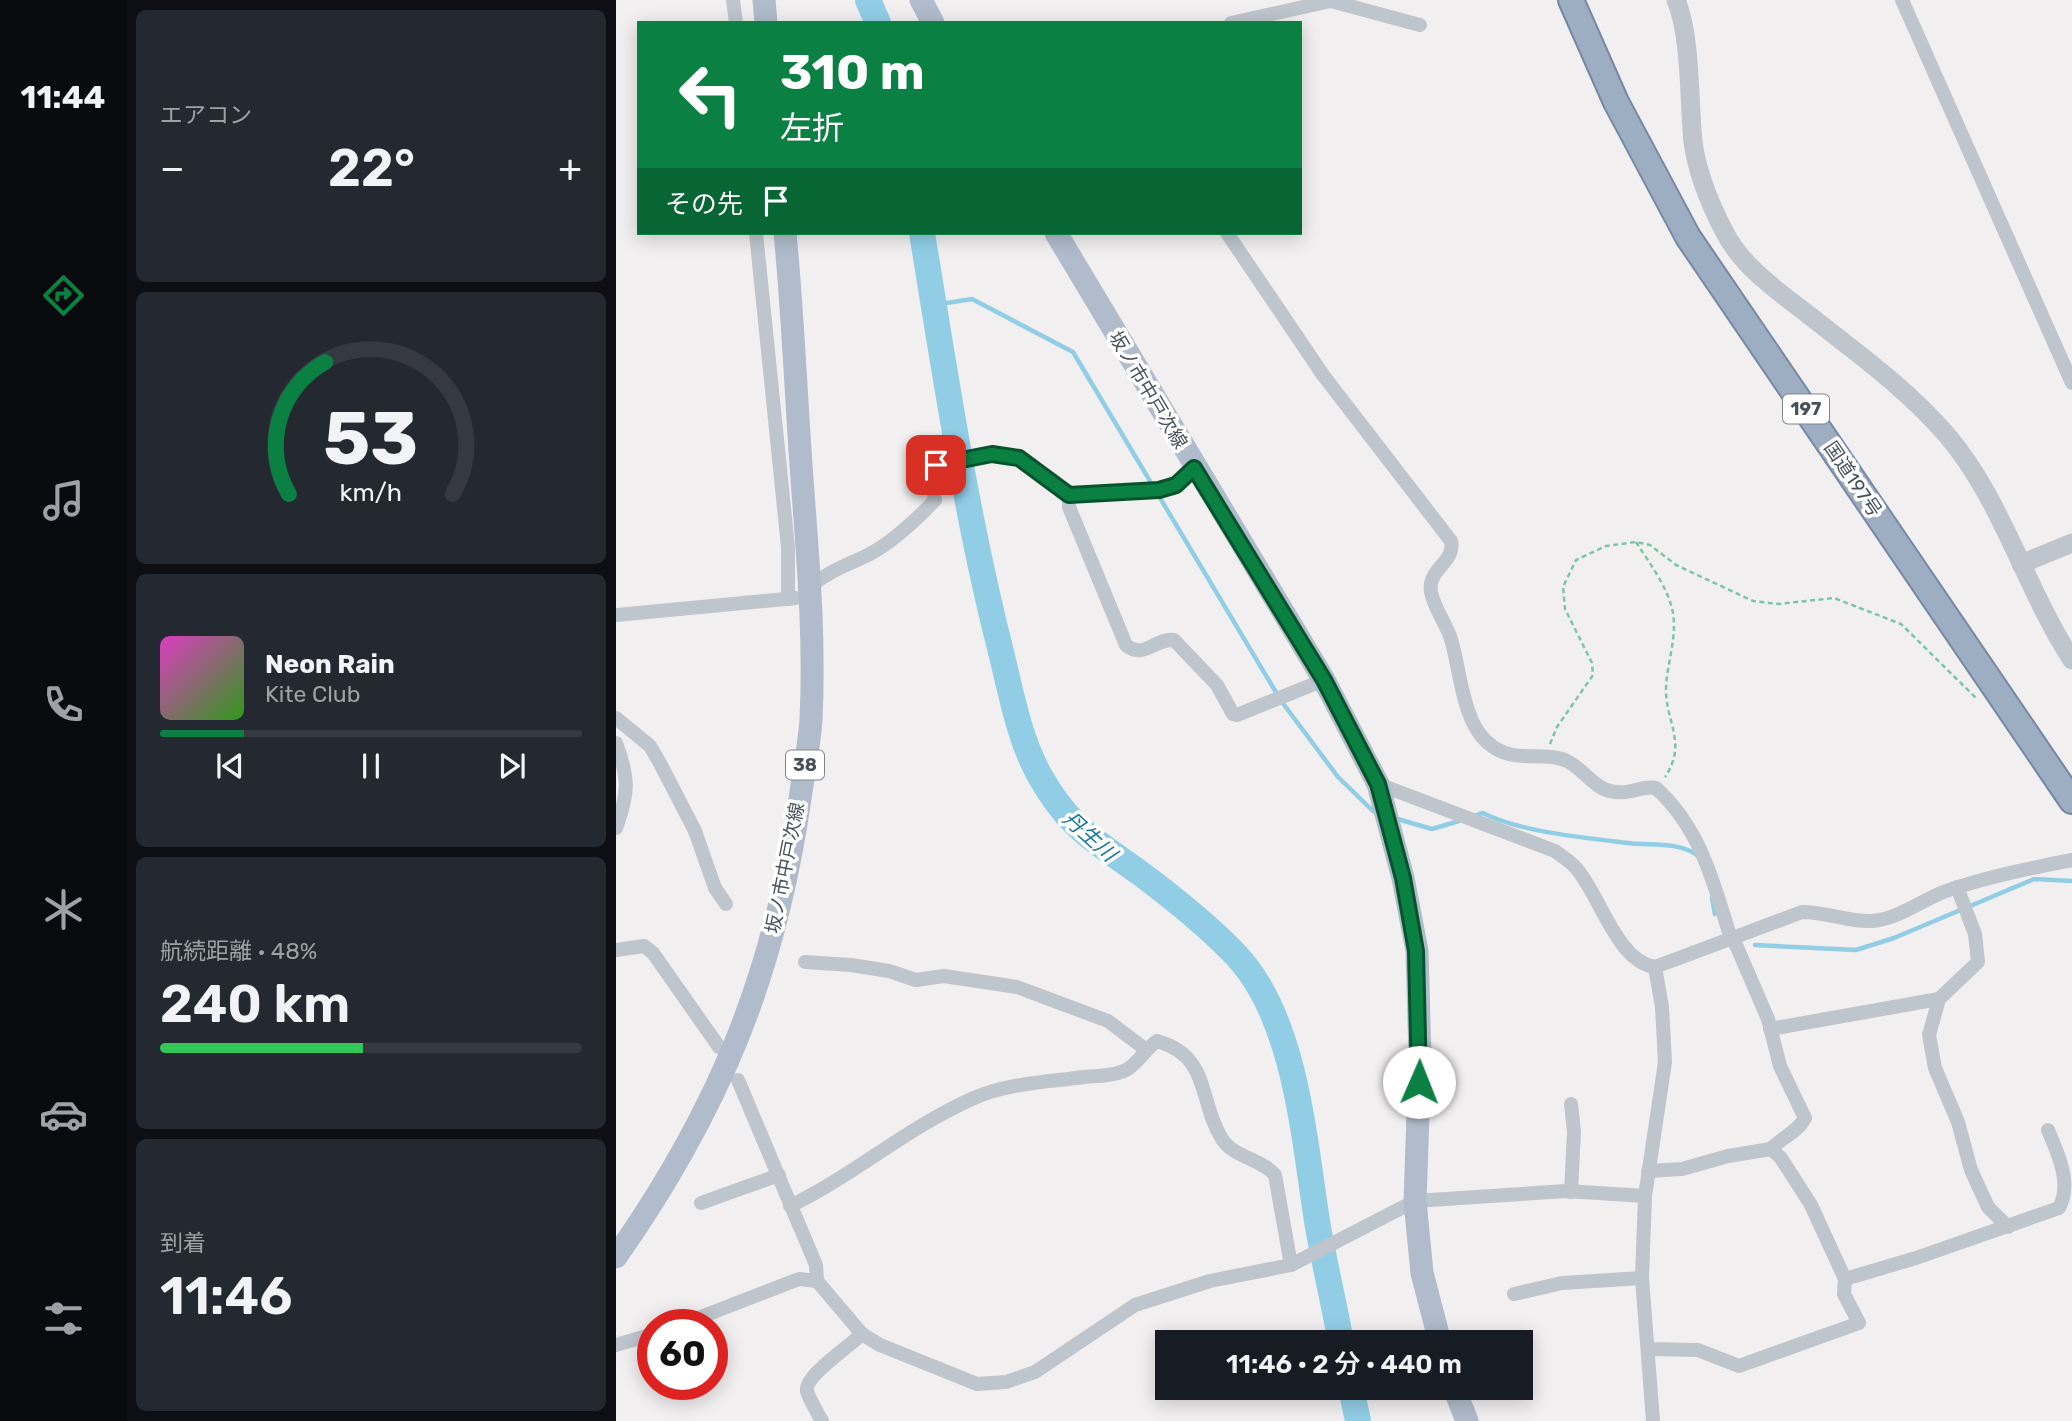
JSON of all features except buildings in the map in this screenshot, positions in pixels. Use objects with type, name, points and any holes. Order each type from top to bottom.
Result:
[{"type":"highway","name":"国道197号","points":[[1571,0],[1616,102],[1688,237],[2072,801]]},
{"type":"main road","points":[[764,0],[766,21]]},
{"type":"main road","points":[[921,0],[932,21]]},
{"type":"main road","name":"坂ノ市中戸次線","points":[[616,1257],[666,1182],[710,1105],[747,1018],[765,959],[793,845],[811,723],[811,592],[785,235]]},
{"type":"main road","name":"坂ノ市中戸次線","points":[[1057,235],[1194,468],[1324,680],[1378,784],[1393,838],[1416,951],[1420,1058],[1415,1201],[1422,1273],[1437,1330]]},
{"type":"main road","points":[[1459,1400],[1467,1421]]},
{"type":"street","points":[[733,0],[736,21]]},
{"type":"street","points":[[1675,0],[1689,73],[1693,144],[1705,189],[1725,234],[1752,271],[1916,401],[1948,436],[1973,470],[2048,621],[2072,660]]},
{"type":"street","points":[[1902,0],[2072,383]]},
{"type":"street","points":[[1240,21],[1331,1],[1420,25]]},
{"type":"street","points":[[756,235],[788,547],[788,599]]},
{"type":"street","points":[[1228,235],[1323,374],[1451,541],[1452,550],[1449,556],[1434,571],[1430,582],[1432,594],[1450,637],[1466,706],[1477,730],[1491,746],[1508,754],[1566,760],[1607,791],[1631,793],[1649,786],[1657,788],[1689,827],[1702,850],[1732,939],[1770,1029],[1780,1066],[1805,1118],[1800,1127],[1781,1137],[1771,1149],[1718,1158],[1682,1169],[1648,1171]]},
{"type":"street","points":[[616,615],[788,599],[811,592],[830,570],[884,545],[928,508],[935,500],[930,472],[936,465],[992,454],[1019,458],[1069,495],[1159,490],[1176,485],[1194,468]]},
{"type":"street","points":[[1069,495],[1069,507],[1098,583],[1126,645],[1133,651],[1139,652],[1166,639],[1174,640],[1217,685],[1233,714],[1237,715],[1324,680]]},
{"type":"street","points":[[2021,564],[2072,543]]},
{"type":"street","points":[[616,718],[650,746],[695,831],[715,888],[726,904]]},
{"type":"street","points":[[616,743],[626,769],[627,796],[616,828]]},
{"type":"street","points":[[1378,784],[1555,851],[1577,869],[1626,948],[1642,965],[1656,967],[1802,912],[1824,912],[1871,921],[1894,915],[1927,898],[2072,860]]},
{"type":"street","points":[[1957,890],[1975,934],[1978,962],[1939,999],[1929,1035],[1935,1068],[1958,1122],[1976,1183],[1988,1207],[2008,1227]]},
{"type":"street","points":[[616,950],[644,946],[653,953],[719,1047]]},
{"type":"street","points":[[804,962],[863,967],[916,981],[944,976],[1017,987],[1108,1021],[1145,1049]]},
{"type":"street","points":[[1653,1421],[1643,1279],[1645,1196],[1665,1062],[1662,1007],[1656,967]]},
{"type":"street","points":[[1770,1029],[1939,999]]},
{"type":"street","points":[[790,1206],[820,1191],[897,1139],[976,1097],[1020,1084],[1109,1075],[1128,1070],[1145,1049],[1157,1041],[1185,1054],[1195,1066],[1222,1139],[1269,1167],[1275,1175],[1294,1264]]},
{"type":"street","points":[[738,1080],[816,1265],[817,1281],[862,1334],[880,1345],[953,1377],[976,1384],[1006,1382],[1035,1372],[1135,1305],[1210,1281],[1294,1264],[1415,1201],[1571,1192],[1645,1196]]},
{"type":"street","points":[[1571,1104],[1574,1132],[1571,1192]]},
{"type":"street","points":[[1844,1279],[2059,1208],[2068,1197],[2070,1185],[2048,1130]]},
{"type":"street","points":[[1648,1349],[1699,1350],[1739,1366],[1859,1323],[1844,1294],[1844,1279],[1811,1205],[1781,1158],[1771,1149]]},
{"type":"street","points":[[701,1203],[779,1175]]},
{"type":"street","points":[[721,1309],[799,1279],[817,1281]]},
{"type":"street","points":[[1514,1294],[1562,1283],[1643,1279]]},
{"type":"street","points":[[822,1421],[807,1391],[808,1383],[812,1375],[841,1355],[862,1334]]},
{"type":"street","points":[[616,1345],[637,1339]]},
{"type":"path","points":[[1636,542],[1663,585],[1672,612],[1674,633],[1666,691],[1676,738],[1670,769],[1657,788]]},
{"type":"path","points":[[1533,757],[1549,746],[1563,717],[1593,675],[1592,663],[1565,609],[1563,587],[1568,572],[1576,560],[1590,552],[1636,542],[1650,545],[1676,565],[1753,601],[1778,604],[1834,598],[1901,624],[1977,699]]},
{"type":"waterway","name":"丹生川","points":[[868,0],[877,21]]},
{"type":"waterway","name":"丹生川","points":[[922,235],[977,548],[1012,699],[1026,747],[1051,794],[1072,821],[1176,901],[1223,942],[1255,980],[1272,1011],[1285,1046],[1302,1120],[1318,1227],[1339,1330]]},
{"type":"waterway","points":[[934,305],[972,299],[1073,352],[1277,694]]},
{"type":"waterway","points":[[1282,702],[1338,777],[1373,811],[1379,813]]},
{"type":"waterway","points":[[1474,816],[1483,813],[1534,830],[1573,836],[1672,846],[1697,855]]},
{"type":"waterway","points":[[1394,818],[1432,829],[1459,821]]},
{"type":"waterway","points":[[1755,945],[1856,950],[1894,938],[2034,879],[2072,881]]},
{"type":"waterway","points":[[1712,898],[1715,914]]},
{"type":"waterway","name":"丹生川","points":[[1354,1400],[1358,1421]]},
{"type":"route","points":[[936,465],[992,454],[1019,458],[1069,495],[1159,490],[1176,485],[1194,468],[1324,680],[1378,784],[1403,878],[1416,951],[1419,1082]]}]
